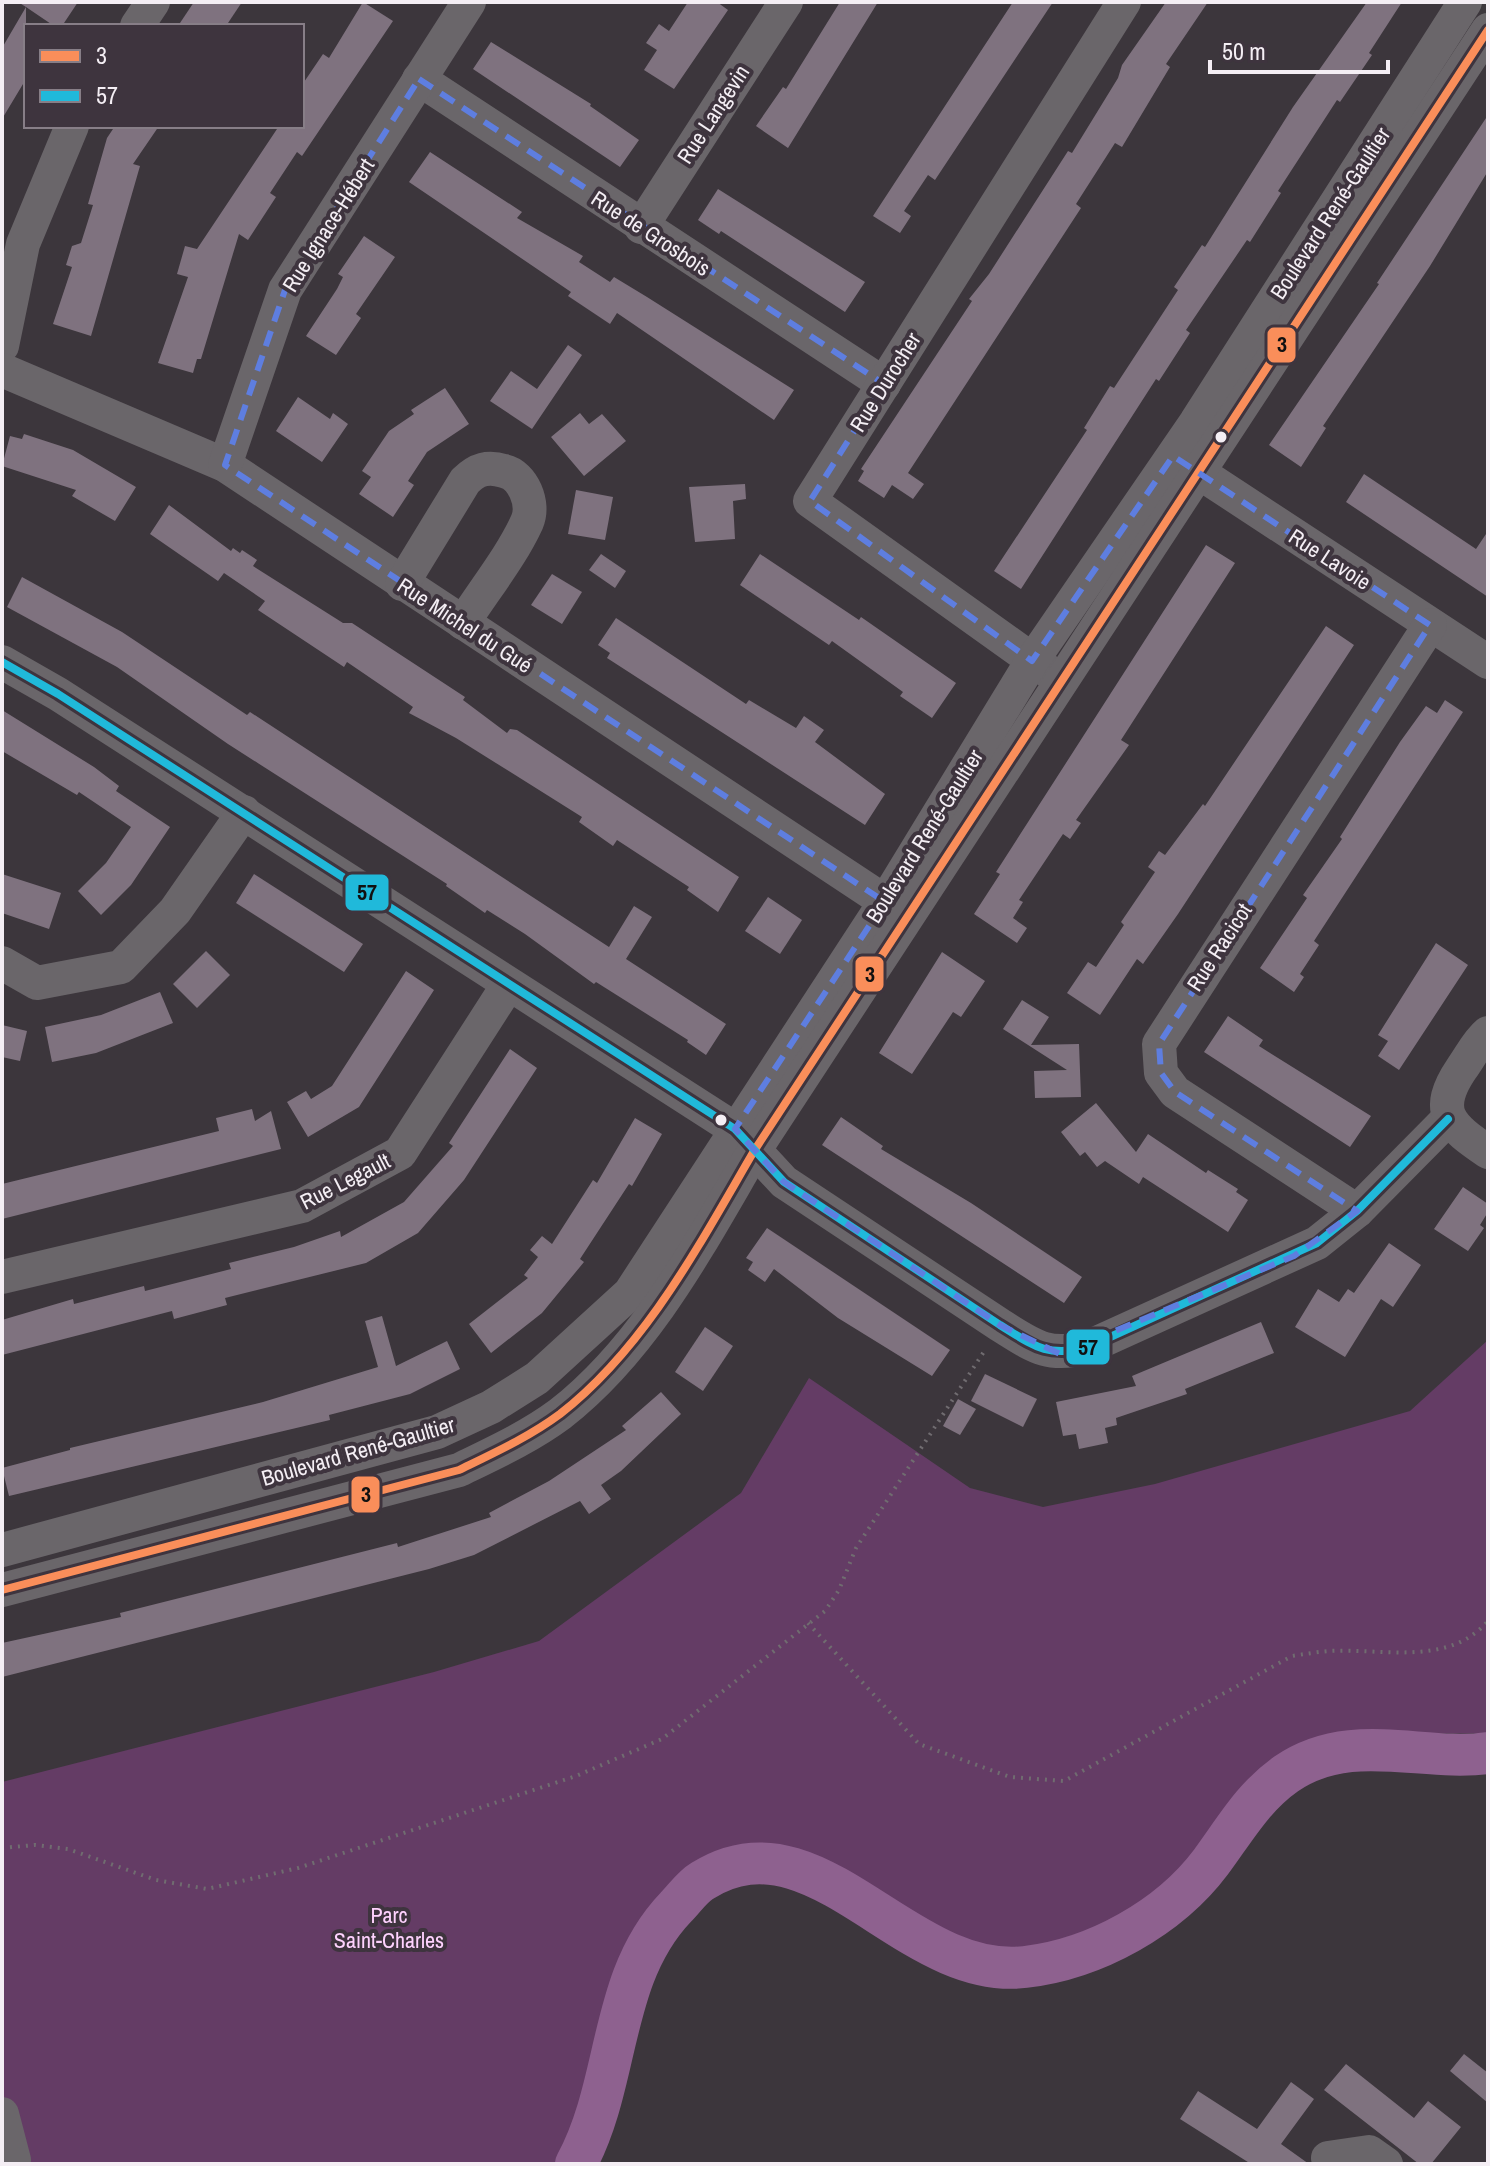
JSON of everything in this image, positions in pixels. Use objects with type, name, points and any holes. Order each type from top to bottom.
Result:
[{"type":"street","points":[[138,24],[153,2]]},
{"type":"street","name":"Rue Ignace-Hébert","points":[[225,465],[285,290],[469,2]]},
{"type":"street","name":"Rue Langevin","points":[[641,227],[786,2]]},
{"type":"street","name":"Rue Durocher","points":[[1062,681],[810,501],[1124,2]]},
{"type":"street","name":"Boulevard René-Gaultier","points":[[2,1550],[437,1432],[491,1407],[537,1378],[630,1293],[745,1140],[896,909],[1062,681],[1186,464],[1465,2]]},
{"type":"street","name":"Boulevard René-Gaultier","points":[[896,909],[1032,661],[1186,464],[1488,30]]},
{"type":"street","name":"Rue de Grosbois","points":[[419,79],[884,384]]},
{"type":"street","points":[[2,346],[23,244],[71,128]]},
{"type":"street","name":"Rue Michel du Gué","points":[[2,370],[225,465],[896,909]]},
{"type":"street","name":"Rue Lavoie","points":[[1186,464],[1488,662]]},
{"type":"street","points":[[402,584],[475,471],[493,468],[512,473],[526,491],[528,520],[463,623]]},
{"type":"street","name":"Rue Racicot","points":[[1357,1211],[1175,1092],[1161,1073],[1159,1044],[1430,625]]},
{"type":"street","points":[[2,662],[244,812],[745,1140],[784,1182],[1000,1325],[1033,1345],[1060,1354],[1086,1348],[1294,1256],[1357,1211],[1448,1119]]},
{"type":"street","points":[[2,963],[37,983],[121,967],[175,911],[244,812]]},
{"type":"street","name":"Rue Legault","points":[[2,1277],[302,1206],[400,1153],[508,985]]},
{"type":"street","points":[[1488,1033],[1449,1086],[1445,1105],[1448,1119],[1488,1152]]},
{"type":"street","name":"Boulevard René-Gaultier","points":[[2,1590],[459,1470],[512,1445],[569,1406],[598,1380],[632,1341],[673,1285],[745,1140]]},
{"type":"street","points":[[2,2114],[14,2160]]},
{"type":"street","points":[[1328,2158],[1369,2152],[1386,2164]]},
{"type":"path","points":[[2,1848],[35,1845],[68,1849],[156,1880],[207,1889],[298,1868],[576,1776],[662,1739],[807,1622],[825,1611],[839,1590],[856,1548],[1000,1325]]},
{"type":"path","points":[[807,1622],[919,1744],[1010,1777],[1064,1781],[1292,1656],[1329,1651],[1430,1653],[1475,1636],[1488,1621]]},
{"type":"highlighted area","points":[[419,79],[884,384],[810,501],[1032,661],[1173,456],[1430,625],[1159,1044],[1161,1073],[1175,1092],[1357,1211],[1294,1256],[1060,1354],[1000,1325],[784,1182],[735,1129],[885,902],[225,465],[285,290]]},
{"type":"green space","name":"Parc Saint-Charles","points":[[1488,1340],[1488,1733],[1370,1735],[1324,1742],[1303,1750],[1259,1777],[1242,1793],[1188,1866],[1162,1895],[1111,1924],[1044,1950],[1014,1952],[982,1948],[937,1934],[838,1872],[810,1857],[780,1848],[750,1845],[718,1853],[685,1873],[657,1902],[636,1935],[621,1972],[588,2092],[574,2129],[555,2164],[2,2164],[2,1782],[434,1672],[539,1641],[741,1493],[809,1378],[970,1488],[1043,1507],[1155,1484],[1410,1411]]},
{"type":"building","points":[[18,2],[78,2],[63,24],[51,24]]},
{"type":"building","points":[[194,2],[242,2],[227,24],[179,24]]},
{"type":"building","points":[[363,2],[393,21],[302,156],[297,152],[270,193],[276,197],[248,240],[239,234],[201,359],[197,359],[193,373],[158,363],[188,277],[177,274],[185,246],[197,249],[278,128],[304,128],[304,82],[323,54],[329,58]]},
{"type":"building","points":[[688,2],[717,2],[728,10],[674,89],[644,70],[657,50],[646,43],[659,24],[669,31]]},
{"type":"building","points":[[840,2],[878,2],[788,148],[756,126],[783,87],[786,89]]},
{"type":"building","points":[[1013,2],[1053,2],[935,180],[928,175],[904,211],[911,216],[900,233],[873,216]]},
{"type":"building","points":[[1166,2],[1208,2],[1166,64],[1170,67],[1122,147],[1115,143],[1076,204],[1081,208],[908,473],[924,484],[913,499],[892,485],[884,498],[858,481],[864,471],[861,469],[972,301],[969,299],[989,274],[1068,151],[1072,153],[1118,78],[1122,65]]},
{"type":"building","points":[[1367,2],[1402,2],[1369,53],[1372,55],[1340,102],[1337,100],[1278,191],[1281,193],[1250,242],[1247,240],[1186,330],[1190,333],[1159,381],[1156,379],[1021,589],[994,571],[1087,430],[1084,428],[1110,386],[1114,388],[1178,290],[1174,287],[1202,245],[1205,247],[1293,107]]},
{"type":"building","points":[[26,7],[24,82],[2,119],[2,48]]},
{"type":"building","points":[[491,42],[591,104],[639,140],[620,167],[473,69]]},
{"type":"building","points":[[1488,115],[1488,171],[1430,266],[1323,426],[1326,428],[1301,467],[1269,445],[1379,284]]},
{"type":"building","points":[[114,128],[158,128],[133,164],[140,166],[91,336],[53,324],[72,267],[66,265],[72,246],[81,243],[93,205],[88,204],[107,138]]},
{"type":"building","points":[[430,152],[522,212],[517,218],[583,256],[579,262],[610,282],[614,277],[794,390],[774,420],[617,313],[610,324],[568,296],[571,292],[409,182]]},
{"type":"building","points":[[718,189],[865,282],[845,312],[721,231],[719,234],[698,220]]},
{"type":"building","points":[[364,236],[395,257],[356,314],[361,318],[336,355],[306,336],[337,289],[343,277],[338,274]]},
{"type":"building","points":[[568,345],[582,355],[532,429],[490,401],[511,371],[537,389]]},
{"type":"building","points":[[445,388],[469,424],[427,452],[408,481],[414,485],[393,517],[359,494],[371,477],[362,471],[389,431],[414,414],[411,410]]},
{"type":"building","points":[[298,397],[330,419],[333,413],[348,424],[322,462],[276,431]]},
{"type":"building","points":[[580,413],[589,424],[602,414],[626,441],[584,476],[551,437]]},
{"type":"building","points":[[24,434],[73,450],[136,487],[115,521],[72,496],[76,490],[2,466],[10,436],[22,439]]},
{"type":"building","points":[[1364,474],[1476,549],[1488,531],[1488,597],[1346,502]]},
{"type":"building","points":[[745,484],[746,499],[733,501],[735,539],[695,542],[689,487]]},
{"type":"building","points":[[576,490],[613,497],[605,540],[568,534]]},
{"type":"building","points":[[169,505],[231,551],[233,548],[240,553],[242,550],[257,560],[253,566],[343,623],[352,623],[465,697],[463,700],[507,733],[510,729],[517,730],[739,877],[718,912],[687,890],[689,887],[617,840],[613,846],[579,822],[582,817],[456,738],[409,713],[413,707],[347,662],[344,667],[258,610],[265,601],[224,573],[218,581],[150,534]]},
{"type":"building","points":[[1206,545],[1235,563],[1121,740],[1129,745],[1076,820],[1081,823],[1070,839],[1063,834],[1019,900],[1023,902],[1013,918],[1027,928],[1017,943],[974,914],[1000,874],[996,872]]},
{"type":"building","points":[[601,554],[626,571],[615,588],[589,570]]},
{"type":"building","points":[[760,554],[859,620],[861,617],[956,683],[932,718],[900,696],[903,692],[832,641],[829,645],[740,585]]},
{"type":"building","points":[[552,574],[582,592],[562,624],[531,605]]},
{"type":"building","points":[[22,577],[122,632],[247,715],[250,712],[609,947],[634,906],[652,917],[626,959],[726,1024],[706,1055],[688,1040],[596,982],[594,984],[525,934],[487,910],[485,913],[447,884],[228,744],[117,667],[7,607]]},
{"type":"building","points":[[616,618],[746,704],[749,700],[796,728],[804,716],[824,730],[815,742],[885,794],[865,825],[607,658],[610,653],[598,645]]},
{"type":"building","points":[[1326,626],[1354,645],[1178,914],[1143,964],[1137,959],[1100,1015],[1067,993],[1088,962],[1096,967],[1124,925],[1121,922],[1155,872],[1148,867],[1159,851],[1165,855],[1203,804],[1205,806]]},
{"type":"building","points":[[1445,700],[1463,712],[1314,941],[1319,945],[1300,974],[1304,977],[1294,992],[1260,968],[1307,898],[1303,895],[1342,839],[1340,837],[1400,742],[1426,706],[1437,713]]},
{"type":"building","points":[[2,710],[94,767],[119,786],[116,791],[170,827],[131,885],[101,915],[78,891],[106,863],[131,827],[79,792],[77,795],[2,751]]},
{"type":"building","points":[[2,874],[61,893],[49,929],[2,913]]},
{"type":"building","points":[[254,874],[363,944],[344,972],[236,903]]},
{"type":"building","points":[[768,897],[802,920],[780,954],[745,931]]},
{"type":"building","points":[[1436,943],[1468,965],[1399,1070],[1378,1056],[1388,1041],[1378,1035]]},
{"type":"building","points":[[206,951],[230,975],[197,1008],[173,984]]},
{"type":"building","points":[[942,952],[985,981],[961,1017],[953,1012],[912,1074],[879,1053]]},
{"type":"building","points":[[406,971],[434,990],[359,1107],[308,1137],[287,1102],[306,1091],[311,1099],[332,1086]]},
{"type":"building","points":[[160,992],[173,1023],[96,1053],[52,1062],[45,1027],[101,1015]]},
{"type":"building","points":[[1022,1000],[1049,1017],[1031,1045],[1079,1044],[1081,1097],[1035,1098],[1034,1071],[1067,1070],[1003,1029]]},
{"type":"building","points":[[1228,1016],[1263,1040],[1259,1046],[1371,1116],[1350,1147],[1204,1052]]},
{"type":"building","points":[[2,1025],[27,1031],[20,1061],[2,1057]]},
{"type":"building","points":[[510,1049],[537,1068],[464,1180],[418,1233],[366,1263],[225,1298],[227,1305],[174,1319],[172,1311],[2,1355],[2,1320],[73,1299],[74,1304],[144,1286],[145,1291],[231,1269],[229,1263],[294,1247],[340,1231],[341,1237],[404,1202],[453,1146],[449,1143]]},
{"type":"building","points":[[1096,1103],[1136,1152],[1148,1134],[1206,1173],[1208,1170],[1238,1189],[1236,1192],[1248,1200],[1228,1232],[1143,1177],[1139,1184],[1105,1161],[1097,1167],[1085,1152],[1080,1156],[1061,1132]]},
{"type":"building","points":[[252,1109],[255,1121],[271,1111],[281,1149],[2,1219],[2,1184],[219,1131],[216,1118]]},
{"type":"building","points":[[841,1117],[883,1146],[881,1149],[971,1203],[1082,1277],[1064,1303],[822,1145]]},
{"type":"building","points":[[635,1118],[662,1134],[632,1186],[629,1184],[580,1259],[584,1262],[542,1313],[491,1353],[469,1324],[528,1278],[524,1275],[538,1257],[530,1250],[542,1236],[552,1244],[593,1180],[597,1183]]},
{"type":"building","points":[[1463,1187],[1488,1204],[1488,1212],[1480,1225],[1484,1228],[1468,1251],[1434,1229]]},
{"type":"building","points":[[767,1228],[950,1350],[932,1376],[838,1318],[774,1269],[765,1282],[748,1270],[753,1262],[746,1258]]},
{"type":"building","points":[[1389,1243],[1421,1265],[1393,1307],[1381,1299],[1345,1357],[1295,1327],[1318,1289],[1339,1302],[1348,1289],[1354,1293]]},
{"type":"building","points":[[382,1316],[396,1366],[447,1341],[460,1369],[410,1394],[329,1415],[330,1420],[9,1496],[2,1468],[70,1448],[263,1402],[378,1367],[365,1321]]},
{"type":"building","points":[[1261,1322],[1274,1353],[1185,1389],[1187,1394],[1116,1418],[1117,1425],[1105,1428],[1108,1443],[1079,1449],[1076,1434],[1063,1436],[1056,1402],[1136,1386],[1132,1376]]},
{"type":"building","points":[[705,1327],[733,1346],[703,1391],[675,1372]]},
{"type":"building","points":[[985,1374],[1037,1399],[1023,1427],[971,1401]]},
{"type":"building","points":[[661,1392],[681,1414],[621,1471],[601,1485],[611,1499],[589,1514],[580,1501],[474,1555],[429,1569],[2,1677],[2,1643],[121,1617],[120,1613],[397,1543],[398,1547],[491,1517],[489,1513],[549,1481],[626,1430],[622,1426]]},
{"type":"building","points":[[958,1399],[976,1409],[960,1435],[943,1426]]},
{"type":"building","points":[[1464,2054],[1488,2073],[1488,2103],[1450,2071]]},
{"type":"building","points":[[1346,2064],[1414,2118],[1428,2101],[1461,2127],[1431,2164],[1419,2164],[1324,2090]]},
{"type":"building","points":[[1291,2082],[1314,2099],[1281,2144],[1309,2164],[1251,2164],[1180,2119],[1198,2091],[1257,2129]]},
{"type":"waterway","points":[[576,2164],[601,2099],[626,1998],[638,1965],[654,1935],[702,1881],[744,1865],[784,1866],[822,1880],[940,1949],[981,1964],[1025,1967],[1078,1955],[1104,1945],[1152,1918],[1194,1882],[1245,1815],[1274,1783],[1310,1761],[1335,1753],[1360,1750],[1463,1755],[1488,1753]]},
{"type":"transit line","name":"3","points":[[2,1590],[459,1470],[511,1444],[560,1414],[619,1358],[692,1257],[754,1151],[1488,30]]},
{"type":"transit line","name":"57","points":[[2,662],[58,694],[735,1129],[784,1182],[1000,1325],[1041,1348],[1060,1351],[1086,1348],[1317,1243],[1357,1211],[1448,1119]]}]
